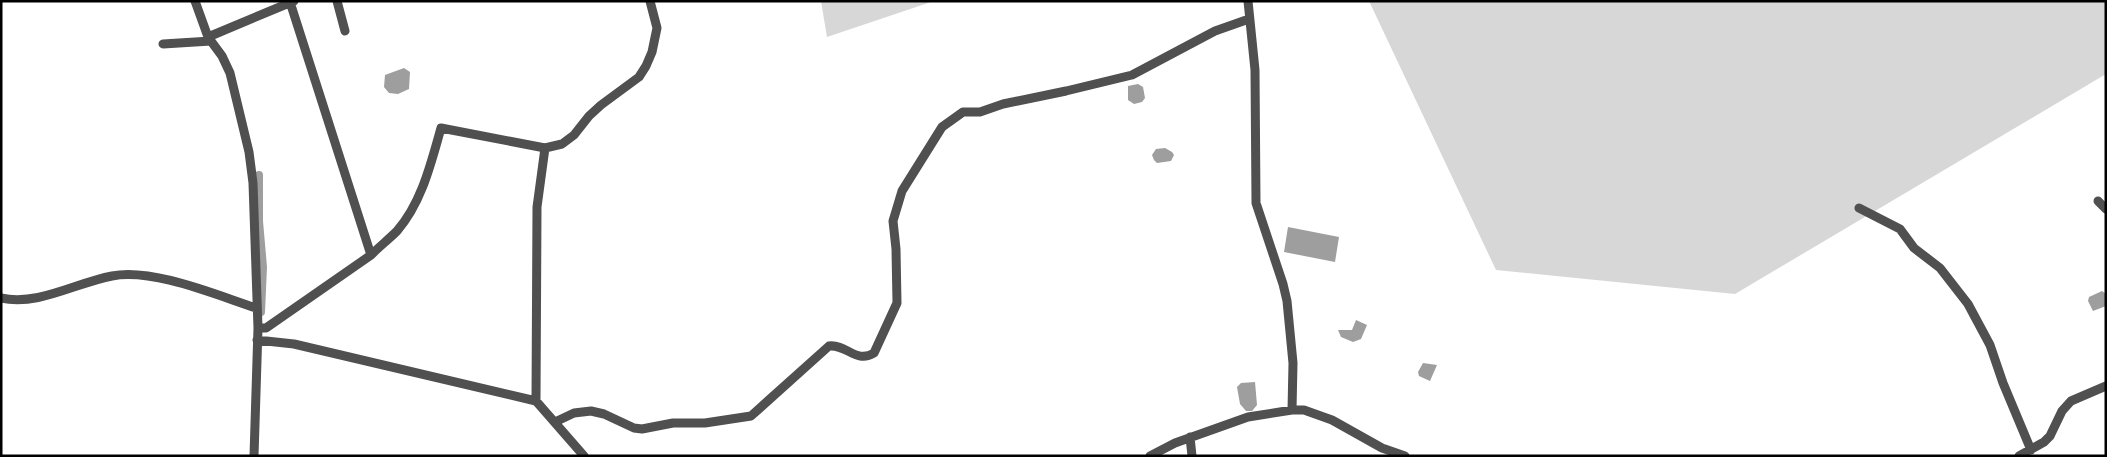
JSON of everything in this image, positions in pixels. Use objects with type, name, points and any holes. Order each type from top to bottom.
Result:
[{"type":"street","points":[[195,1],[210,39],[227,65],[249,152],[255,208],[258,328],[254,456]]},
{"type":"street","points":[[337,1],[345,30]]},
{"type":"street","points":[[258,328],[266,328],[371,255],[396,232],[420,194],[429,171],[441,128],[545,148],[562,144],[574,135],[589,116],[614,93],[638,78],[649,59],[657,28],[650,1]]},
{"type":"street","points":[[1248,1],[1255,70],[1256,203],[1264,231],[1276,259],[1286,302],[1293,363],[1292,410]]},
{"type":"street","points":[[163,44],[210,39],[292,2],[371,255]]},
{"type":"street","points":[[555,422],[574,412],[591,411],[604,414],[634,428],[642,429],[673,423],[705,423],[751,416],[829,346],[839,347],[863,358],[869,356],[874,353],[897,303],[896,249],[893,220],[902,191],[942,127],[962,112],[980,112],[1002,104],[1132,75],[1215,31],[1249,19]]},
{"type":"street","points":[[536,400],[537,207],[545,148]]},
{"type":"street","points":[[2098,201],[2106,209]]},
{"type":"street","points":[[1859,208],[1900,229],[1914,248],[1940,268],[1968,304],[1990,345],[2003,383],[2031,450]]},
{"type":"street","points":[[1,298],[15,301],[36,298],[113,275],[136,275],[158,277],[256,308]]},
{"type":"street","points":[[257,340],[294,344],[536,400],[584,456]]},
{"type":"street","points":[[2019,456],[2044,442],[2050,436],[2062,411],[2071,400],[2106,386]]},
{"type":"street","points":[[1150,456],[1190,437],[1248,417],[1304,410],[1332,420],[1382,448],[1405,456]]},
{"type":"street","points":[[1190,437],[1192,456]]},
{"type":"shaded area","points":[[821,1],[934,1],[827,37]]},
{"type":"shaded area","points":[[1369,1],[2106,1],[2106,74],[1735,294],[1496,270]]},
{"type":"shaded area","points":[[404,68],[410,72],[409,89],[398,94],[389,93],[384,87],[385,75]]},
{"type":"shaded area","points":[[1138,84],[1143,87],[1145,98],[1142,102],[1134,104],[1128,100],[1128,86]]},
{"type":"shaded area","points":[[1165,148],[1174,155],[1171,161],[1157,163],[1152,155],[1156,149]]},
{"type":"shaded area","points":[[1288,227],[1339,237],[1335,262],[1284,252]]},
{"type":"shaded area","points":[[2102,291],[2106,294],[2106,306],[2093,311],[2088,301],[2089,297]]},
{"type":"shaded area","points":[[1356,320],[1367,325],[1361,339],[1353,342],[1341,337],[1338,330],[1352,330]]},
{"type":"shaded area","points":[[1423,363],[1437,365],[1430,381],[1419,376],[1418,372]]},
{"type":"shaded area","points":[[1255,382],[1257,405],[1252,411],[1246,411],[1240,404],[1237,387],[1241,383]]},
{"type":"waterway","points":[[259,175],[259,221],[263,267],[261,312]]}]
